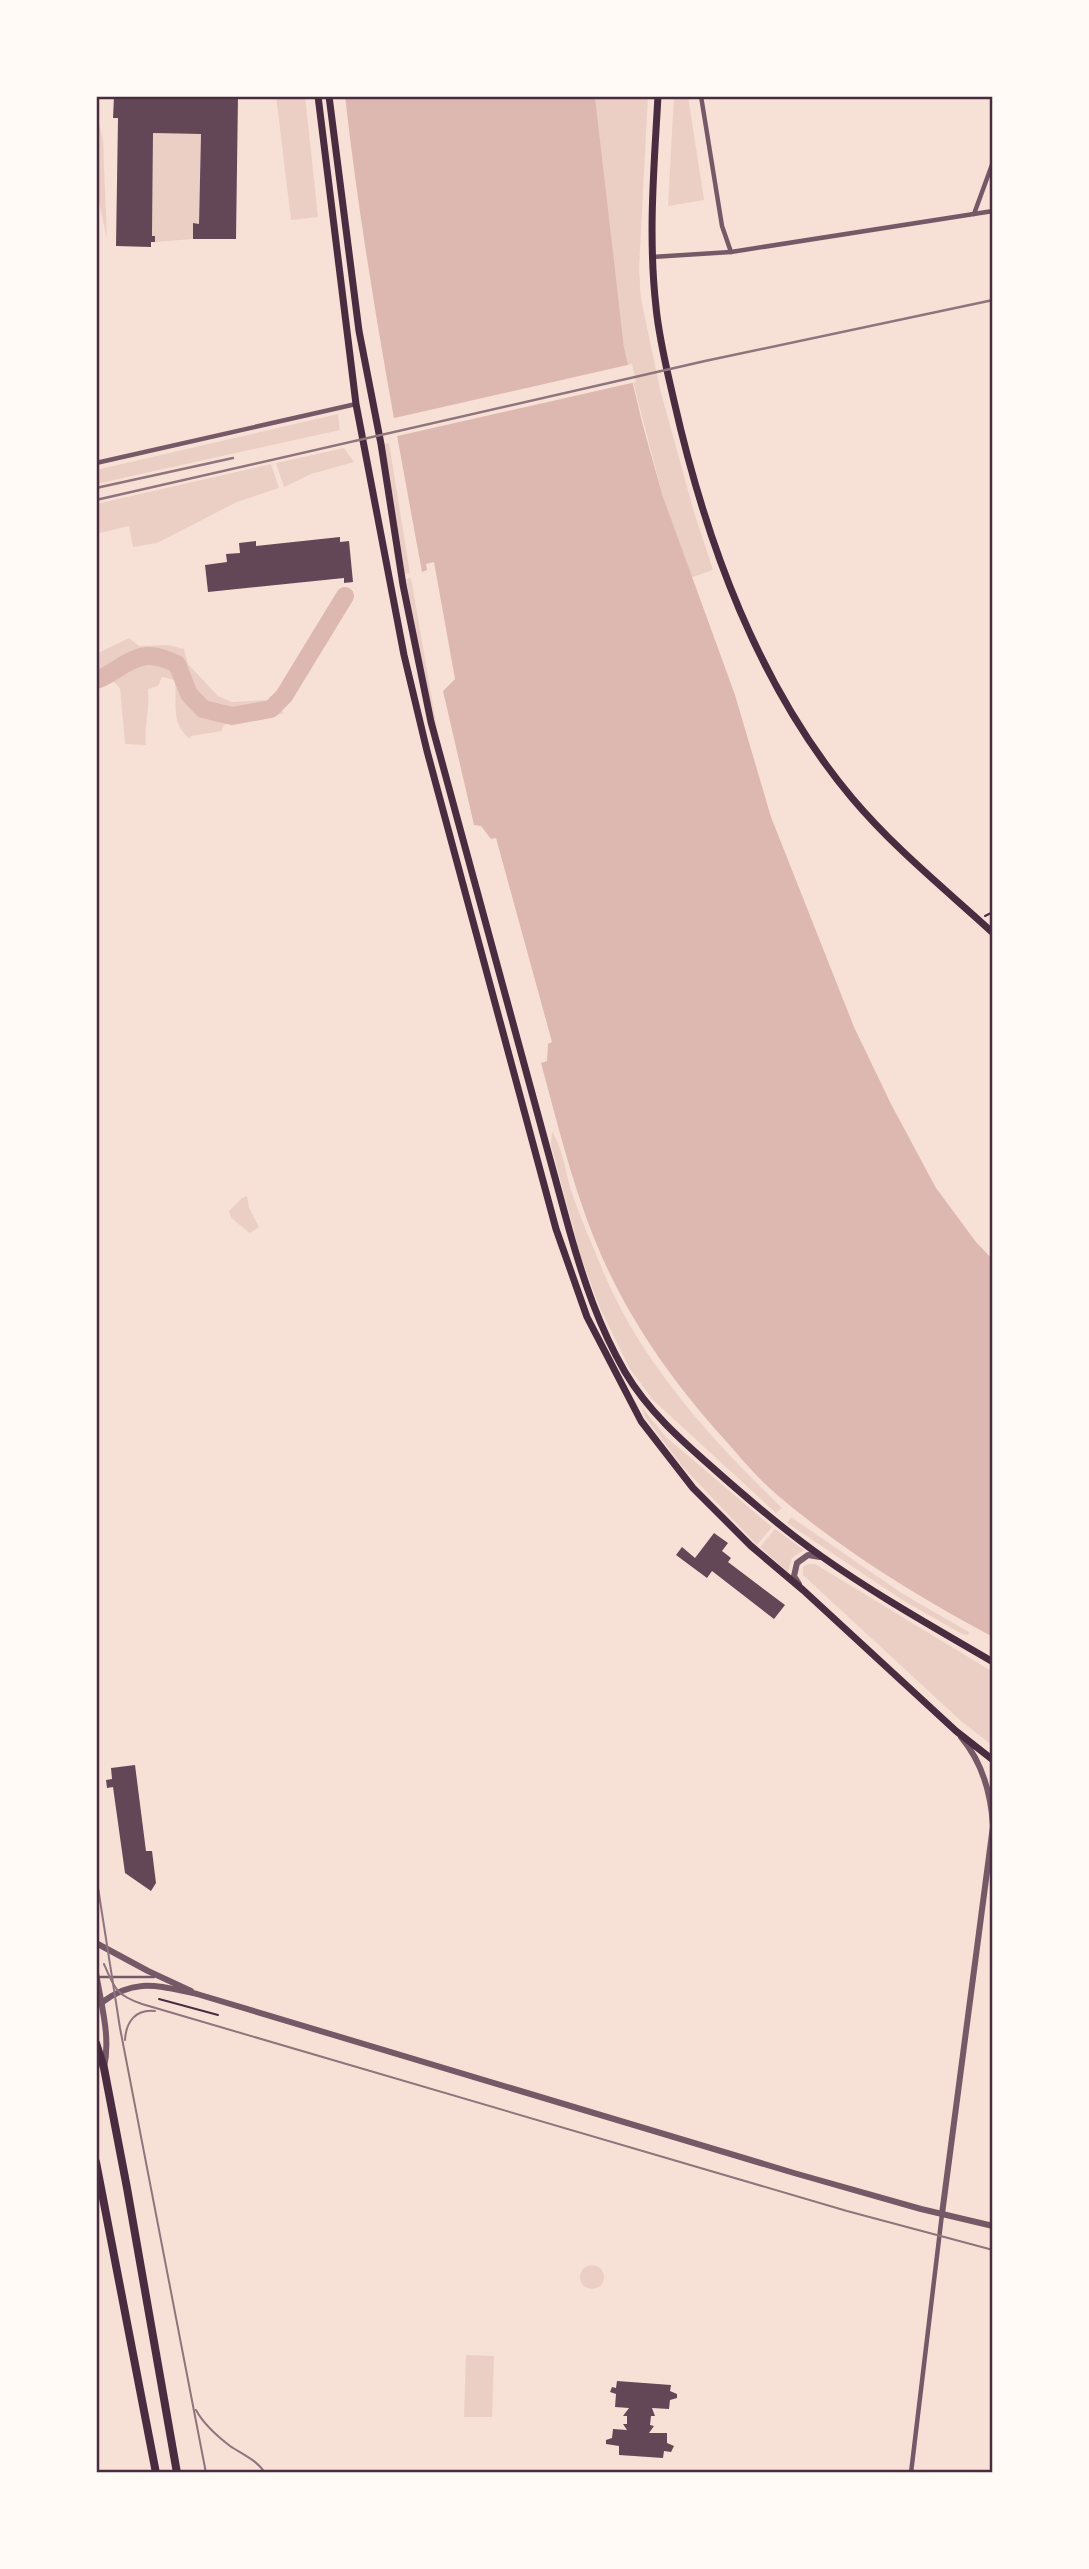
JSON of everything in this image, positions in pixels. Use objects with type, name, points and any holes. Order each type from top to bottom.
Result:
[{"type":"main road","points":[[318,96],[356,404],[404,655],[427,751],[556,1228],[573,1283],[590,1325],[628,1399],[689,1483],[751,1546],[803,1590],[956,1731],[993,1760]]},
{"type":"main road","points":[[329,96],[359,331],[426,701],[569,1230],[598,1320],[625,1373],[652,1409],[673,1433],[751,1501],[822,1557],[894,1604],[993,1662]]},
{"type":"main road","points":[[658,96],[651,213],[658,322],[684,446],[713,540],[743,617],[775,685],[811,744],[852,798],[899,849],[993,933]]},
{"type":"main road","points":[[96,2043],[104,2068],[177,2473]]},
{"type":"main road","points":[[96,2162],[156,2473]]},
{"type":"street","points":[[701,96],[722,226],[731,252]]},
{"type":"street","points":[[974,214],[993,162]]},
{"type":"street","points":[[652,257],[731,252],[993,211]]},
{"type":"street","points":[[96,463],[356,404]]},
{"type":"street","points":[[803,1590],[794,1576],[797,1563],[807,1555],[822,1557]]},
{"type":"street","points":[[911,2473],[993,1826],[989,1795],[981,1766],[956,1731]]},
{"type":"street","points":[[96,1943],[197,1994]]},
{"type":"street","points":[[96,1976],[108,2049],[104,2068]]},
{"type":"street","points":[[99,2004],[122,1989],[145,1985],[197,1994],[706,2147],[993,2226]]},
{"type":"lane","points":[[96,1976],[160,1977]]},
{"type":"path","points":[[159,1999],[218,2015]]},
{"type":"shaded area","points":[[276,96],[305,96],[318,217],[291,220]]},
{"type":"shaded area","points":[[345,96],[595,96],[624,347],[643,426],[663,497],[735,695],[771,817],[854,1027],[891,1104],[936,1188],[976,1242],[993,1260],[993,1637],[908,1589],[853,1553],[801,1515],[762,1481],[708,1420],[660,1359],[632,1316],[597,1245],[570,1168],[541,1063],[547,1061],[548,1044],[552,1042],[496,838],[491,839],[481,826],[474,825],[443,691],[455,679],[434,562],[426,564],[427,570],[422,572],[370,275]]},
{"type":"shaded area","points":[[595,96],[648,96],[639,269],[641,299],[660,389],[713,570],[690,578],[663,497],[624,347]]},
{"type":"shaded area","points":[[674,96],[688,96],[704,200],[668,206]]},
{"type":"shaded area","points":[[96,112],[103,139],[107,239],[96,188]]},
{"type":"shaded area","points":[[153,133],[201,134],[199,224],[193,224],[193,239],[155,242],[155,237],[152,236]]},
{"type":"shaded area","points":[[338,414],[340,430],[96,484],[96,470]]},
{"type":"shaded area","points":[[389,443],[410,573],[405,574],[384,444]]},
{"type":"shaded area","points":[[344,448],[354,462],[311,474],[284,487],[276,463]]},
{"type":"shaded area","points":[[271,464],[279,488],[237,502],[157,543],[133,547],[129,526],[96,534],[96,504]]},
{"type":"shaded area","points":[[411,578],[438,734],[428,698],[406,579]]},
{"type":"shaded area","points":[[129,638],[139,646],[168,645],[184,649],[188,664],[218,696],[232,702],[268,700],[279,694],[304,648],[310,648],[312,653],[281,707],[283,714],[237,717],[223,726],[222,731],[191,736],[190,739],[179,726],[177,719],[175,680],[162,677],[158,686],[148,689],[146,745],[125,744],[120,688],[114,682],[96,685],[96,654]]},
{"type":"shaded area","points":[[552,1131],[590,1240],[619,1305],[637,1337],[680,1398],[782,1508],[776,1513],[653,1400],[630,1369],[600,1308],[581,1257],[551,1145]]},
{"type":"shaded area","points":[[247,1196],[249,1208],[259,1227],[250,1233],[231,1218],[229,1211]]},
{"type":"shaded area","points":[[642,1408],[666,1437],[772,1527],[757,1545],[682,1466],[645,1417]]},
{"type":"shaded area","points":[[791,1517],[903,1594],[969,1632],[968,1635],[904,1601],[787,1523]]},
{"type":"shaded area","points":[[775,1529],[804,1550],[792,1558],[788,1572],[760,1547]]},
{"type":"shaded area","points":[[815,1564],[993,1672],[993,1746],[961,1721],[803,1575],[803,1567]]},
{"type":"shaded area","points":[[592,2265],[603,2272],[604,2277],[597,2288],[592,2289],[581,2282],[580,2277],[587,2266]]},
{"type":"shaded area","points":[[466,2355],[494,2356],[492,2417],[464,2417]]},
{"type":"pier","points":[[632,364],[636,382],[393,437],[390,419]]},
{"type":"building","points":[[114,96],[238,96],[236,239],[193,239],[193,223],[199,224],[201,134],[153,133],[152,236],[155,236],[155,242],[151,242],[151,247],[116,246],[118,118],[113,118]]},
{"type":"building","points":[[340,537],[340,542],[349,541],[353,582],[344,583],[344,578],[208,592],[205,565],[227,562],[226,554],[240,553],[239,543],[256,541],[256,546]]},
{"type":"building","points":[[714,1533],[728,1543],[722,1551],[731,1558],[728,1562],[785,1605],[774,1619],[712,1571],[707,1578],[676,1555],[682,1547],[695,1558]]},
{"type":"building","points":[[135,1765],[146,1851],[152,1851],[156,1883],[151,1891],[125,1873],[113,1787],[107,1788],[106,1780],[112,1779],[111,1768]]},
{"type":"building","points":[[617,2381],[671,2385],[670,2391],[677,2394],[677,2398],[670,2400],[669,2409],[652,2408],[655,2416],[651,2416],[650,2425],[654,2426],[649,2433],[667,2433],[667,2443],[674,2446],[671,2452],[664,2451],[663,2458],[619,2455],[619,2446],[606,2444],[606,2440],[612,2438],[613,2429],[627,2430],[623,2424],[627,2424],[627,2416],[623,2416],[629,2408],[615,2407],[616,2394],[610,2392],[612,2387],[616,2388]]},
{"type":"waterway","points":[[96,680],[140,657],[160,657],[177,664],[189,694],[203,709],[232,716],[271,709],[284,696],[345,596]]},
{"type":"tram line","points":[[96,1875],[120,2028],[206,2473]]},
{"type":"tram line","points":[[104,1964],[117,1990],[142,2004],[847,2211],[993,2250]]},
{"type":"tram line","points":[[125,2040],[127,2027],[137,2014],[155,2011]]},
{"type":"tram line","points":[[196,2410],[216,2434],[254,2461],[265,2473]]},
{"type":"railway","points":[[96,500],[705,361],[993,300]]},
{"type":"railway","points":[[96,488],[233,458]]}]
